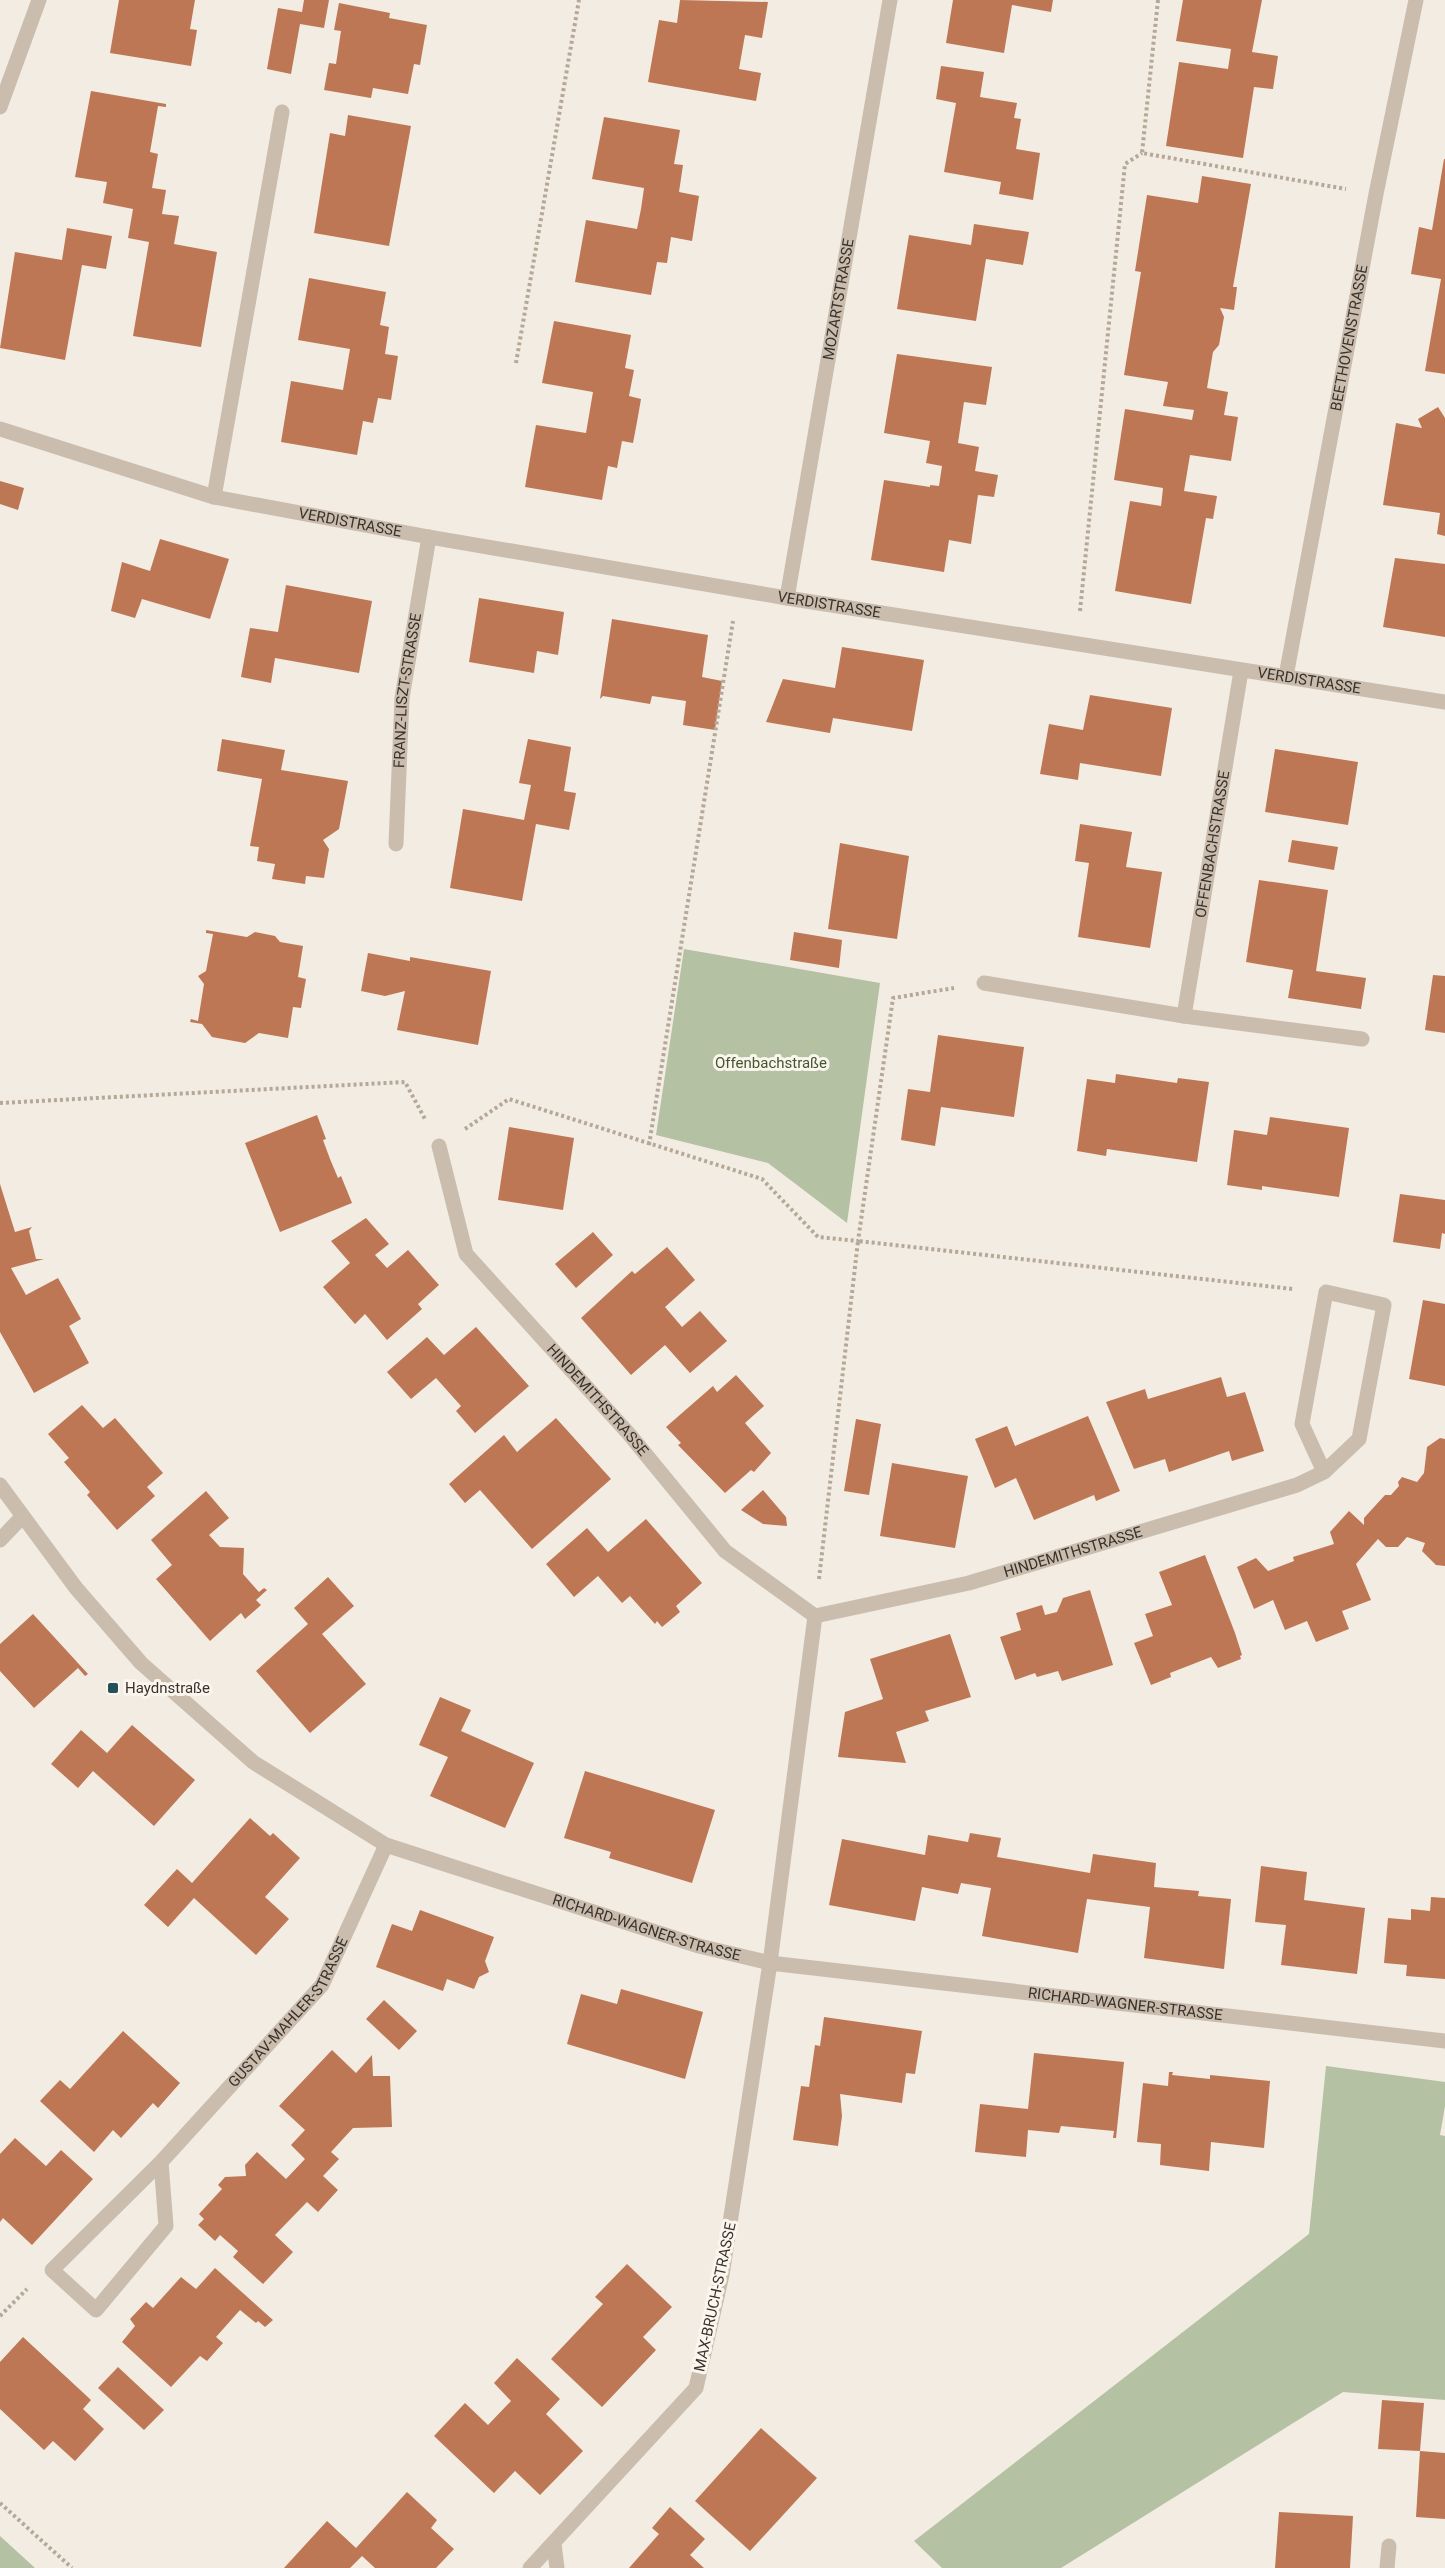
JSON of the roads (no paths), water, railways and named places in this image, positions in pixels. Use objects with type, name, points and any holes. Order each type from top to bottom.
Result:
[{"type":"street","points":[[0,107],[39,0]]},
{"type":"street","name":"MOZARTSTRASSE","points":[[787,598],[890,0]]},
{"type":"street","name":"BEETHOVENSTRASSE","points":[[1286,676],[1376,194],[1416,0]]},
{"type":"street","points":[[214,497],[282,112]]},
{"type":"street","name":"VERDISTRASSE","points":[[0,429],[214,497],[429,537],[787,598],[1445,702]]},
{"type":"street","name":"FRANZ-LISZT-STRASSE","points":[[396,844],[402,698],[429,537]]},
{"type":"street","name":"OFFENBACHSTRASSE","points":[[1184,1016],[1241,671]]},
{"type":"street","points":[[984,983],[1184,1016],[1362,1039]]},
{"type":"street","name":"HINDEMITHSTRASSE","points":[[439,1146],[466,1254],[629,1434],[725,1551],[815,1616],[969,1583],[1297,1485],[1324,1472],[1359,1439],[1384,1305],[1326,1292],[1302,1424],[1324,1472]]},
{"type":"street","name":"RICHARD-WAGNER-STRASSE","points":[[0,1485],[76,1588],[141,1663],[253,1762],[386,1845],[699,1946],[770,1963],[1445,2041]]},
{"type":"street","points":[[0,1540],[22,1517]]},
{"type":"street","points":[[770,1963],[815,1616]]},
{"type":"street","name":"GUSTAV-MAHLER-STRASSE","points":[[161,2162],[166,2226],[96,2310],[52,2270],[161,2162],[322,1986],[386,1845]]},
{"type":"street","name":"MAX-BRUCH-STRASSE","points":[[530,2568],[696,2388],[722,2274],[770,1963]]},
{"type":"street","points":[[554,2544],[557,2568]]},
{"type":"street","points":[[1387,2568],[1389,2546]]},
{"type":"place","name":"Haydnstraße","points":[[113,1688]]},
{"type":"park label","name":"Offenbachstraße","points":[[771,1063]]}]
